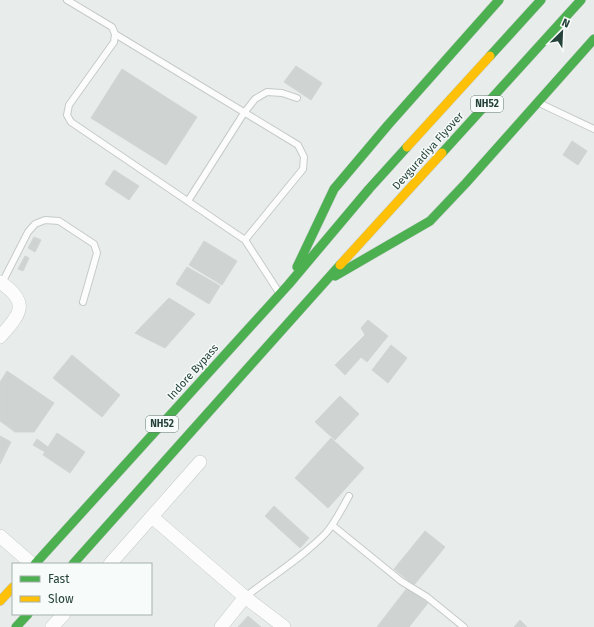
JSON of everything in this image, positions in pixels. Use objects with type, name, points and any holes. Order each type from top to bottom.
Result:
[{"type":"main road","points":[[289,284],[334,189],[388,125],[499,0]]},
{"type":"main road","name":"Devguradiya Flyover","points":[[289,284],[369,189],[541,0]]},
{"type":"main road","name":"Devguradiya Flyover","points":[[325,282],[581,0]]},
{"type":"main road","points":[[325,282],[430,221],[466,183],[594,39]]},
{"type":"main road","name":"NH52","points":[[74,563],[325,282]]},
{"type":"main road","name":"Indore Bypass","points":[[34,563],[289,284]]},
{"type":"main road","points":[[0,601],[12,588]]},
{"type":"main road","points":[[16,627],[27,615]]},
{"type":"street","points":[[0,337],[16,319],[20,309],[18,298],[1,282]]},
{"type":"street","points":[[111,563],[200,462]]},
{"type":"street","points":[[152,517],[245,597],[284,627]]},
{"type":"street","points":[[0,536],[32,563]]},
{"type":"street","points":[[221,627],[245,597]]},
{"type":"street","points":[[52,627],[63,615]]},
{"type":"lane","points":[[67,0],[112,27],[115,34],[114,42],[69,105],[67,115],[71,122],[245,240],[280,294]]},
{"type":"lane","points":[[115,34],[298,145],[304,157],[303,169],[245,240]]},
{"type":"lane","points":[[188,201],[244,113],[255,99],[268,92],[282,93],[297,98]]},
{"type":"lane","points":[[537,103],[594,129]]},
{"type":"lane","points":[[1,282],[28,232],[35,224],[45,220],[59,221],[94,244],[98,253],[83,302]]},
{"type":"lane","points":[[245,597],[302,554],[326,533],[349,496]]},
{"type":"lane","points":[[332,525],[401,581],[427,597],[464,627]]},
{"type":"building","points":[[296,66],[322,83],[311,100],[284,82]]},
{"type":"building","points":[[122,69],[197,117],[166,165],[91,118]]},
{"type":"building","points":[[572,141],[587,151],[578,165],[563,155]]},
{"type":"building","points":[[114,170],[139,186],[129,200],[105,184]]},
{"type":"building","points":[[34,237],[41,240],[35,252],[28,248]]},
{"type":"building","points":[[204,241],[237,261],[222,285],[189,265]]},
{"type":"building","points":[[25,256],[29,258],[23,271],[18,269]]},
{"type":"building","points":[[187,267],[220,286],[209,304],[176,284]]},
{"type":"building","points":[[169,298],[195,314],[165,348],[135,333]]},
{"type":"building","points":[[368,320],[388,336],[367,362],[361,357],[345,375],[335,365],[365,335],[361,328]]},
{"type":"building","points":[[391,345],[407,358],[388,383],[372,370]]},
{"type":"building","points":[[72,355],[120,395],[102,417],[53,378]]},
{"type":"building","points":[[7,371],[54,403],[34,432],[15,432],[0,421],[0,382]]},
{"type":"building","points":[[340,396],[359,414],[335,440],[315,422]]},
{"type":"building","points":[[57,433],[85,452],[70,473],[43,455],[45,452],[33,445],[37,439],[48,447]]},
{"type":"building","points":[[0,436],[11,442],[0,464]]},
{"type":"building","points":[[331,438],[364,468],[328,508],[295,478]]},
{"type":"building","points":[[274,506],[309,538],[300,548],[265,516]]},
{"type":"building","points":[[425,531],[445,547],[414,585],[394,569]]},
{"type":"building","points":[[407,588],[428,603],[409,627],[377,627]]},
{"type":"building","points":[[248,616],[261,627],[238,627]]},
{"type":"building","points":[[520,620],[527,627],[514,627]]},
{"type":"traffic: fast","points":[[297,267],[334,189],[388,125],[499,0]]},
{"type":"traffic: fast","points":[[490,56],[541,0]]},
{"type":"traffic: fast","points":[[442,153],[581,0]]},
{"type":"traffic: fast","points":[[335,276],[430,221],[466,183],[594,39]]},
{"type":"traffic: fast","points":[[36,563],[289,284],[369,189],[407,147]]},
{"type":"traffic: fast","points":[[74,563],[340,265]]},
{"type":"traffic: fast","points":[[16,627],[27,615]]},
{"type":"traffic: slow","points":[[407,147],[490,56]]},
{"type":"traffic: slow","points":[[340,265],[442,153]]},
{"type":"traffic: slow","points":[[0,601],[12,588]]}]
